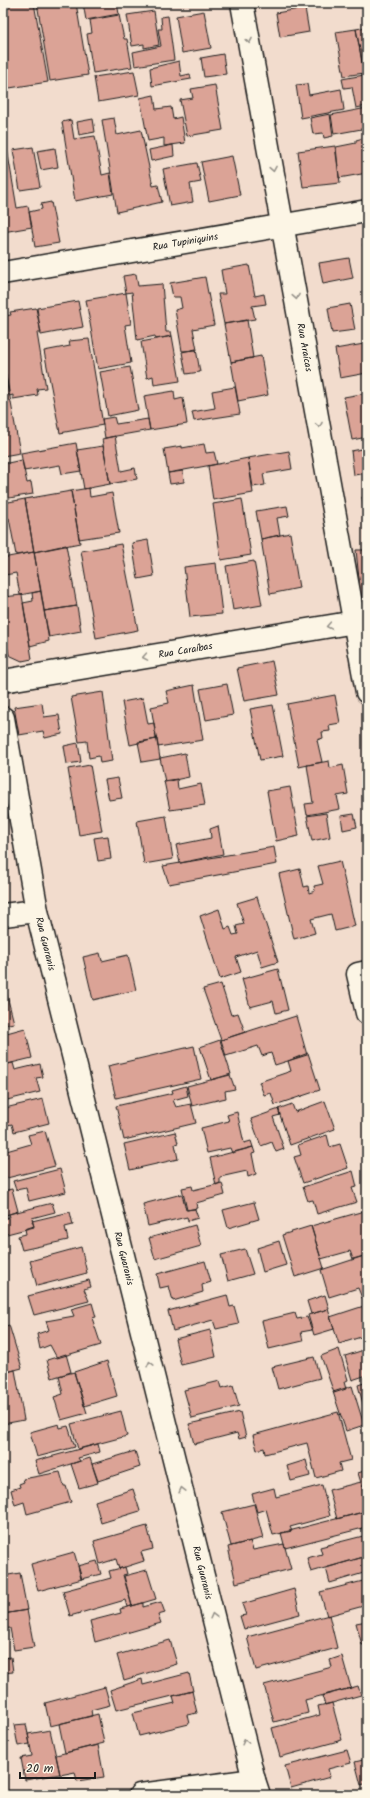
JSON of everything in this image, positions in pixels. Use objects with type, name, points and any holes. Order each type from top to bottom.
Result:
[{"type":"street","name":"Rua Araícas","points":[[242,3],[283,226],[361,621],[367,692]]},
{"type":"street","name":"Rua Tupiniquins","points":[[3,273],[367,211]]},
{"type":"street","name":"Rua Caraíbas","points":[[3,681],[361,621]]},
{"type":"street","name":"Rua Guaranis","points":[[3,718],[37,911],[257,1788]]},
{"type":"street","points":[[3,915],[37,911]]},
{"type":"street","points":[[362,973],[367,1013]]},
{"type":"street","points":[[140,1795],[257,1788]]},
{"type":"building","points":[[3,3],[34,3],[48,82],[3,89]]},
{"type":"building","points":[[37,3],[76,3],[88,75],[50,81]]},
{"type":"building","points":[[83,3],[117,3],[119,14],[86,20]]},
{"type":"building","points":[[305,8],[309,32],[280,37],[276,13]]},
{"type":"building","points":[[154,11],[159,45],[144,48],[144,44],[132,46],[127,15]]},
{"type":"building","points":[[204,11],[211,48],[182,53],[176,16]]},
{"type":"building","points":[[119,15],[124,39],[127,39],[132,67],[93,73],[87,34],[92,33],[90,20]]},
{"type":"building","points":[[168,16],[174,60],[135,66],[133,52],[161,46],[158,29],[162,29],[161,17]]},
{"type":"building","points":[[367,27],[367,65],[363,66],[356,29]]},
{"type":"building","points":[[356,29],[364,73],[344,76],[336,32]]},
{"type":"building","points":[[223,54],[226,74],[204,77],[201,58]]},
{"type":"building","points":[[179,61],[181,76],[190,74],[191,79],[152,86],[150,68]]},
{"type":"building","points":[[134,71],[139,95],[98,102],[94,77]]},
{"type":"building","points":[[364,75],[367,91],[367,106],[356,108],[352,87],[344,88],[342,79]]},
{"type":"building","points":[[307,84],[309,95],[341,89],[344,110],[301,118],[296,85]]},
{"type":"building","points":[[215,85],[223,130],[187,136],[180,100],[193,98],[191,89]]},
{"type":"building","points":[[154,95],[156,109],[171,107],[173,119],[181,117],[185,143],[164,146],[164,138],[148,141],[140,98]]},
{"type":"building","points":[[367,108],[367,128],[334,134],[331,115]]},
{"type":"building","points":[[330,114],[333,136],[324,138],[323,133],[313,134],[310,118]]},
{"type":"building","points":[[114,118],[117,135],[141,130],[153,186],[158,185],[162,202],[117,212],[102,120]]},
{"type":"building","points":[[93,119],[95,132],[79,135],[77,122]]},
{"type":"building","points":[[71,120],[74,139],[95,136],[102,175],[110,173],[113,194],[75,201],[62,122]]},
{"type":"building","points":[[3,125],[17,208],[28,206],[32,227],[3,232]]},
{"type":"building","points":[[367,137],[367,173],[339,178],[336,147],[356,143],[356,140]]},
{"type":"building","points":[[173,145],[174,156],[151,161],[149,150]]},
{"type":"building","points":[[335,146],[340,183],[303,187],[298,151]]},
{"type":"building","points":[[33,147],[40,187],[20,190],[13,150]]},
{"type":"building","points":[[55,148],[58,167],[41,170],[37,151]]},
{"type":"building","points":[[232,156],[240,195],[209,201],[201,162]]},
{"type":"building","points":[[197,163],[201,182],[190,184],[193,202],[170,206],[163,169]]},
{"type":"building","points":[[51,202],[59,243],[35,247],[29,212],[42,209],[41,204]]},
{"type":"building","points":[[367,243],[367,270],[363,244]]},
{"type":"building","points":[[349,258],[353,278],[323,284],[319,263]]},
{"type":"building","points":[[249,265],[255,296],[264,294],[266,304],[252,306],[255,319],[224,324],[218,294],[225,294],[221,270]]},
{"type":"building","points":[[136,274],[138,286],[162,284],[166,332],[171,332],[172,336],[156,339],[155,336],[137,340],[132,292],[126,293],[123,276]]},
{"type":"building","points":[[205,277],[214,325],[193,329],[197,350],[182,351],[175,310],[182,308],[180,297],[173,297],[170,283]]},
{"type":"building","points":[[126,293],[131,324],[125,325],[131,363],[98,369],[86,300]]},
{"type":"building","points":[[78,301],[83,327],[41,335],[37,308]]},
{"type":"building","points":[[350,304],[355,330],[332,333],[328,308]]},
{"type":"building","points":[[36,308],[41,333],[37,333],[46,388],[37,389],[38,395],[13,399],[13,395],[9,396],[3,359],[3,316],[11,315],[10,312]]},
{"type":"building","points":[[247,320],[253,358],[231,362],[224,324]]},
{"type":"building","points":[[172,336],[180,381],[154,385],[153,376],[147,378],[141,342]]},
{"type":"building","points":[[89,339],[103,425],[60,433],[44,351],[70,346],[69,341]]},
{"type":"building","points":[[364,344],[367,373],[340,378],[335,349]]},
{"type":"building","points":[[196,349],[200,372],[186,374],[182,352]]},
{"type":"building","points":[[261,356],[268,395],[238,401],[231,362]]},
{"type":"building","points":[[130,367],[138,410],[108,416],[100,372]]},
{"type":"building","points":[[6,375],[20,453],[3,456],[3,376]]},
{"type":"building","points":[[235,387],[240,414],[194,421],[192,412],[215,408],[212,391]]},
{"type":"building","points":[[174,391],[175,400],[183,398],[187,424],[150,430],[144,396]]},
{"type":"building","points":[[367,393],[367,437],[352,440],[344,397]]},
{"type":"building","points":[[114,417],[116,424],[148,419],[150,430],[105,438],[102,419]]},
{"type":"building","points":[[115,436],[121,471],[135,468],[137,479],[110,484],[102,439]]},
{"type":"building","points":[[76,443],[81,471],[62,474],[60,465],[24,471],[21,453]]},
{"type":"building","points":[[204,444],[206,453],[214,452],[217,464],[168,473],[164,449],[182,446],[182,448]]},
{"type":"building","points":[[103,446],[110,484],[84,489],[77,450]]},
{"type":"building","points":[[367,448],[367,473],[354,475],[351,451]]},
{"type":"building","points":[[289,451],[292,469],[263,474],[265,485],[253,487],[248,458]]},
{"type":"building","points":[[248,458],[253,493],[213,500],[208,466]]},
{"type":"building","points":[[22,460],[27,483],[31,482],[33,494],[3,499],[3,464]]},
{"type":"building","points":[[183,471],[184,482],[170,484],[168,473]]},
{"type":"building","points":[[89,488],[90,497],[112,493],[119,533],[79,539],[71,491]]},
{"type":"building","points":[[71,491],[80,543],[34,552],[25,499]]},
{"type":"building","points":[[362,497],[367,497],[367,526]]},
{"type":"building","points":[[25,499],[34,552],[16,555],[9,518],[3,519],[3,503]]},
{"type":"building","points":[[242,499],[251,555],[221,560],[213,504]]},
{"type":"building","points":[[287,506],[289,516],[277,518],[280,535],[261,539],[256,511]]},
{"type":"building","points":[[290,533],[299,588],[270,594],[261,539]]},
{"type":"building","points":[[148,540],[154,576],[138,579],[132,543]]},
{"type":"building","points":[[121,544],[138,630],[96,638],[81,551]]},
{"type":"building","points":[[66,545],[77,606],[44,611],[34,552]]},
{"type":"building","points":[[356,550],[367,550],[367,597],[361,598]]},
{"type":"building","points":[[34,552],[41,591],[20,595],[16,573],[5,575],[3,558]]},
{"type":"building","points":[[254,561],[262,605],[233,610],[226,566]]},
{"type":"building","points":[[216,563],[222,614],[190,617],[184,567]]},
{"type":"building","points":[[41,591],[49,641],[30,646],[23,603],[33,601],[32,593]]},
{"type":"building","points":[[22,595],[32,659],[22,661],[9,655],[3,625],[3,597]]},
{"type":"building","points":[[77,606],[81,631],[49,637],[44,611]]},
{"type":"building","points":[[272,661],[279,695],[244,701],[237,668]]},
{"type":"building","points":[[227,684],[233,715],[206,720],[200,689]]},
{"type":"building","points":[[194,685],[203,740],[158,747],[151,707],[169,703],[166,691]]},
{"type":"building","points":[[103,692],[112,761],[100,763],[99,756],[89,758],[87,741],[79,742],[71,697]]},
{"type":"building","points":[[335,695],[340,723],[329,725],[330,731],[322,732],[323,738],[317,740],[322,762],[299,767],[287,704]]},
{"type":"building","points":[[143,698],[148,724],[154,723],[156,739],[130,745],[122,702]]},
{"type":"building","points":[[42,703],[44,717],[59,715],[62,734],[45,738],[43,731],[19,735],[14,707]]},
{"type":"building","points":[[273,705],[283,756],[260,760],[250,709]]},
{"type":"building","points":[[157,739],[160,759],[142,762],[138,742]]},
{"type":"building","points":[[78,743],[81,762],[67,764],[64,746]]},
{"type":"building","points":[[185,753],[189,777],[165,782],[160,758]]},
{"type":"building","points":[[329,761],[330,768],[343,765],[348,794],[337,796],[340,809],[307,815],[305,804],[313,803],[307,765]]},
{"type":"building","points":[[90,765],[102,831],[79,835],[68,769]]},
{"type":"building","points":[[118,778],[122,798],[109,800],[105,780]]},
{"type":"building","points":[[177,779],[178,789],[201,784],[205,805],[170,810],[164,781]]},
{"type":"building","points":[[290,787],[299,836],[276,841],[267,791]]},
{"type":"building","points":[[326,813],[330,837],[312,841],[307,816]]},
{"type":"building","points":[[354,814],[357,827],[343,830],[341,816]]},
{"type":"building","points":[[166,816],[173,859],[144,864],[137,821]]},
{"type":"building","points":[[218,826],[223,854],[180,863],[176,845],[211,838],[210,829]]},
{"type":"building","points":[[108,836],[111,859],[98,861],[94,838]]},
{"type":"building","points":[[274,847],[277,864],[169,884],[163,866]]},
{"type":"building","points":[[340,861],[355,926],[335,931],[331,914],[311,919],[315,933],[294,939],[279,874],[300,869],[304,887],[308,886],[309,893],[315,891],[314,886],[323,884],[318,866]]},
{"type":"building","points":[[257,897],[278,962],[262,967],[257,950],[236,957],[241,972],[220,979],[200,916],[219,909],[225,929],[230,927],[233,935],[238,934],[236,926],[244,924],[237,903]]},
{"type":"building","points":[[100,953],[102,961],[128,955],[136,990],[93,1000],[83,957]]},
{"type":"building","points":[[278,969],[288,1010],[276,1013],[273,1001],[250,1007],[242,979]]},
{"type":"building","points":[[3,980],[14,1023],[3,1025]]},
{"type":"building","points":[[221,984],[231,1015],[238,1013],[245,1032],[221,1040],[203,989]]},
{"type":"building","points":[[296,1016],[307,1055],[275,1065],[271,1053],[262,1056],[258,1046],[226,1056],[221,1040]]},
{"type":"building","points":[[25,1028],[32,1058],[3,1065],[3,1034]]},
{"type":"building","points":[[220,1040],[231,1074],[211,1080],[200,1047]]},
{"type":"building","points":[[194,1046],[201,1079],[116,1098],[108,1066]]},
{"type":"building","points":[[308,1053],[320,1090],[275,1105],[271,1093],[264,1095],[259,1082],[291,1071],[288,1061]]},
{"type":"building","points":[[13,1063],[15,1070],[40,1064],[43,1077],[36,1078],[40,1092],[3,1101],[3,1065]]},
{"type":"building","points":[[230,1075],[235,1089],[225,1091],[226,1098],[192,1106],[187,1086]]},
{"type":"building","points":[[186,1086],[188,1096],[173,1100],[176,1107],[191,1104],[196,1123],[124,1140],[116,1106],[173,1093],[172,1090]]},
{"type":"building","points":[[43,1099],[49,1123],[14,1132],[12,1124],[3,1126],[3,1104],[5,1108]]},
{"type":"building","points":[[325,1101],[335,1129],[290,1145],[278,1109],[292,1104],[295,1112]]},
{"type":"building","points":[[279,1109],[280,1115],[273,1117],[284,1149],[276,1152],[272,1142],[261,1146],[251,1119]]},
{"type":"building","points":[[237,1112],[244,1143],[251,1141],[253,1147],[232,1153],[230,1148],[207,1153],[201,1128],[229,1121],[227,1115]]},
{"type":"building","points":[[45,1131],[55,1166],[3,1179],[3,1152],[31,1144],[28,1135]]},
{"type":"building","points":[[175,1132],[178,1143],[175,1144],[178,1159],[130,1170],[124,1144]]},
{"type":"building","points":[[327,1135],[330,1147],[340,1144],[348,1168],[303,1183],[294,1157],[301,1155],[298,1145]]},
{"type":"building","points":[[253,1147],[255,1153],[252,1154],[256,1174],[248,1177],[247,1171],[220,1177],[220,1183],[216,1185],[210,1158]]},
{"type":"building","points":[[60,1169],[66,1192],[29,1201],[26,1188],[16,1190],[13,1181]]},
{"type":"building","points":[[353,1171],[357,1187],[352,1188],[357,1202],[317,1214],[313,1200],[308,1201],[303,1187]]},
{"type":"building","points":[[222,1183],[225,1195],[196,1203],[197,1208],[187,1210],[182,1188],[192,1186],[193,1190]]},
{"type":"building","points":[[12,1189],[18,1211],[6,1215],[3,1204],[3,1191]]},
{"type":"building","points":[[182,1194],[186,1210],[195,1209],[198,1218],[188,1221],[187,1217],[148,1226],[143,1204]]},
{"type":"building","points":[[254,1202],[259,1219],[228,1228],[223,1210]]},
{"type":"building","points":[[52,1203],[55,1212],[32,1218],[34,1227],[3,1235],[3,1218],[10,1217],[9,1214]]},
{"type":"building","points":[[364,1211],[367,1221],[367,1255],[353,1259],[350,1251],[321,1259],[311,1226]]},
{"type":"building","points":[[70,1212],[73,1225],[65,1227],[68,1240],[22,1250],[18,1236],[26,1234],[25,1229],[34,1226],[32,1221]]},
{"type":"building","points":[[195,1225],[201,1246],[155,1259],[149,1238]]},
{"type":"building","points":[[311,1226],[324,1268],[295,1277],[282,1235]]},
{"type":"building","points":[[279,1241],[286,1265],[263,1272],[257,1248]]},
{"type":"building","points":[[81,1247],[87,1273],[37,1286],[30,1261]]},
{"type":"building","points":[[245,1249],[253,1274],[228,1281],[221,1255]]},
{"type":"building","points":[[367,1255],[367,1297],[362,1298],[358,1288],[329,1297],[321,1270]]},
{"type":"building","points":[[205,1261],[211,1282],[202,1285],[203,1292],[173,1301],[169,1286],[160,1288],[157,1274]]},
{"type":"building","points":[[89,1280],[91,1287],[84,1289],[89,1301],[34,1315],[28,1296]]},
{"type":"building","points":[[227,1295],[230,1307],[234,1306],[239,1324],[216,1329],[213,1320],[173,1331],[168,1311]]},
{"type":"building","points":[[325,1295],[329,1309],[311,1314],[307,1301]]},
{"type":"building","points":[[92,1303],[96,1317],[92,1318],[101,1345],[57,1358],[50,1345],[40,1349],[37,1334],[49,1330],[46,1321],[74,1316],[71,1309]]},
{"type":"building","points":[[367,1305],[367,1335],[339,1344],[330,1317]]},
{"type":"building","points":[[328,1309],[334,1329],[314,1335],[308,1315]]},
{"type":"building","points":[[295,1313],[297,1319],[307,1317],[312,1330],[301,1332],[303,1341],[269,1349],[262,1321]]},
{"type":"building","points":[[9,1325],[22,1368],[3,1373],[3,1327]]},
{"type":"building","points":[[210,1330],[216,1357],[181,1365],[175,1339]]},
{"type":"building","points":[[339,1349],[348,1380],[344,1382],[346,1389],[334,1393],[321,1356]]},
{"type":"building","points":[[367,1349],[367,1375],[352,1380],[345,1356]]},
{"type":"building","points":[[66,1354],[71,1372],[52,1378],[47,1360]]},
{"type":"building","points":[[314,1357],[320,1378],[278,1389],[272,1367]]},
{"type":"building","points":[[107,1361],[117,1396],[84,1406],[74,1372]]},
{"type":"building","points":[[15,1370],[24,1420],[3,1424],[3,1373]]},
{"type":"building","points":[[74,1372],[87,1413],[61,1420],[54,1397],[63,1394],[59,1376]]},
{"type":"building","points":[[220,1381],[222,1388],[233,1385],[239,1406],[192,1418],[184,1390]]},
{"type":"building","points":[[367,1382],[367,1411],[365,1412],[358,1385]]},
{"type":"building","points":[[352,1386],[364,1425],[346,1431],[333,1392]]},
{"type":"building","points":[[121,1411],[127,1436],[78,1449],[71,1424]]},
{"type":"building","points":[[240,1412],[246,1437],[239,1439],[237,1433],[194,1444],[189,1424]]},
{"type":"building","points":[[338,1412],[351,1460],[339,1463],[341,1471],[316,1478],[307,1443],[265,1454],[264,1448],[257,1450],[253,1435]]},
{"type":"building","points":[[59,1424],[60,1428],[68,1426],[75,1447],[37,1457],[30,1432]]},
{"type":"building","points":[[98,1444],[100,1452],[78,1458],[80,1461],[39,1474],[35,1461]]},
{"type":"building","points":[[135,1451],[140,1467],[98,1481],[92,1464]]},
{"type":"building","points":[[90,1458],[98,1483],[79,1488],[71,1464]]},
{"type":"building","points":[[306,1460],[310,1476],[291,1481],[287,1466]]},
{"type":"building","points":[[367,1470],[367,1502],[358,1473]]},
{"type":"building","points":[[60,1472],[71,1502],[27,1514],[24,1502],[15,1505],[11,1490],[20,1487],[19,1484],[24,1482],[23,1479]]},
{"type":"building","points":[[361,1482],[367,1501],[367,1511],[337,1519],[329,1490]]},
{"type":"building","points":[[322,1485],[330,1516],[290,1527],[292,1531],[273,1535],[266,1509],[257,1512],[252,1494],[274,1488],[276,1497]]},
{"type":"building","points":[[133,1489],[140,1511],[101,1523],[95,1501]]},
{"type":"building","points":[[254,1504],[263,1538],[231,1546],[222,1512]]},
{"type":"building","points":[[367,1511],[367,1527],[285,1548],[281,1533]]},
{"type":"building","points":[[147,1526],[153,1549],[141,1552],[144,1561],[119,1569],[116,1559],[100,1564],[94,1541]]},
{"type":"building","points":[[367,1535],[367,1556],[311,1572],[307,1558],[322,1554],[320,1547]]},
{"type":"building","points":[[250,1541],[253,1550],[284,1544],[291,1569],[236,1583],[228,1547]]},
{"type":"building","points":[[74,1552],[82,1579],[38,1591],[31,1564]]},
{"type":"building","points":[[367,1556],[367,1572],[330,1583],[326,1568]]},
{"type":"building","points":[[97,1561],[101,1574],[81,1579],[78,1566]]},
{"type":"building","points":[[125,1567],[127,1574],[123,1575],[132,1606],[127,1607],[125,1600],[70,1616],[63,1591],[111,1578],[109,1571]]},
{"type":"building","points":[[147,1570],[156,1599],[132,1606],[124,1576]]},
{"type":"building","points":[[20,1573],[27,1610],[3,1614],[3,1576]]},
{"type":"building","points":[[367,1580],[367,1605],[327,1616],[320,1592]]},
{"type":"building","points":[[294,1589],[300,1614],[244,1629],[240,1616],[246,1615],[242,1604]]},
{"type":"building","points":[[161,1602],[165,1613],[158,1615],[161,1623],[95,1642],[90,1621],[121,1613],[120,1609],[143,1603],[143,1607]]},
{"type":"building","points":[[27,1610],[34,1647],[14,1650],[10,1628],[3,1629],[3,1614]]},
{"type":"building","points":[[329,1615],[337,1648],[256,1670],[247,1637]]},
{"type":"building","points":[[367,1621],[367,1644],[362,1645],[356,1623]]},
{"type":"building","points":[[170,1640],[177,1664],[124,1680],[117,1655]]},
{"type":"building","points":[[342,1656],[351,1688],[305,1700],[308,1713],[274,1722],[264,1685],[332,1667],[330,1660]]},
{"type":"building","points":[[11,1657],[13,1672],[3,1673],[3,1658]]},
{"type":"building","points":[[189,1673],[193,1691],[116,1710],[110,1690],[142,1679],[143,1685]]},
{"type":"building","points":[[358,1686],[361,1695],[325,1705],[322,1696]]},
{"type":"building","points":[[105,1687],[110,1705],[91,1710],[92,1716],[50,1726],[45,1703]]},
{"type":"building","points":[[192,1691],[197,1713],[187,1715],[189,1724],[139,1736],[133,1713],[175,1703],[173,1696]]},
{"type":"building","points":[[332,1703],[342,1740],[280,1757],[272,1728],[320,1715],[318,1706]]},
{"type":"building","points":[[98,1714],[104,1743],[65,1753],[59,1724]]},
{"type":"building","points":[[26,1724],[30,1744],[18,1746],[14,1725]]},
{"type":"building","points":[[50,1730],[60,1774],[25,1780],[21,1758],[32,1756],[28,1734]]},
{"type":"building","points":[[98,1745],[104,1777],[77,1781],[75,1772],[60,1775],[56,1755]]},
{"type":"building","points":[[347,1750],[351,1763],[328,1769],[330,1777],[291,1788],[285,1766]]},
{"type":"building","points":[[367,1759],[367,1783],[361,1785],[355,1762]]}]
